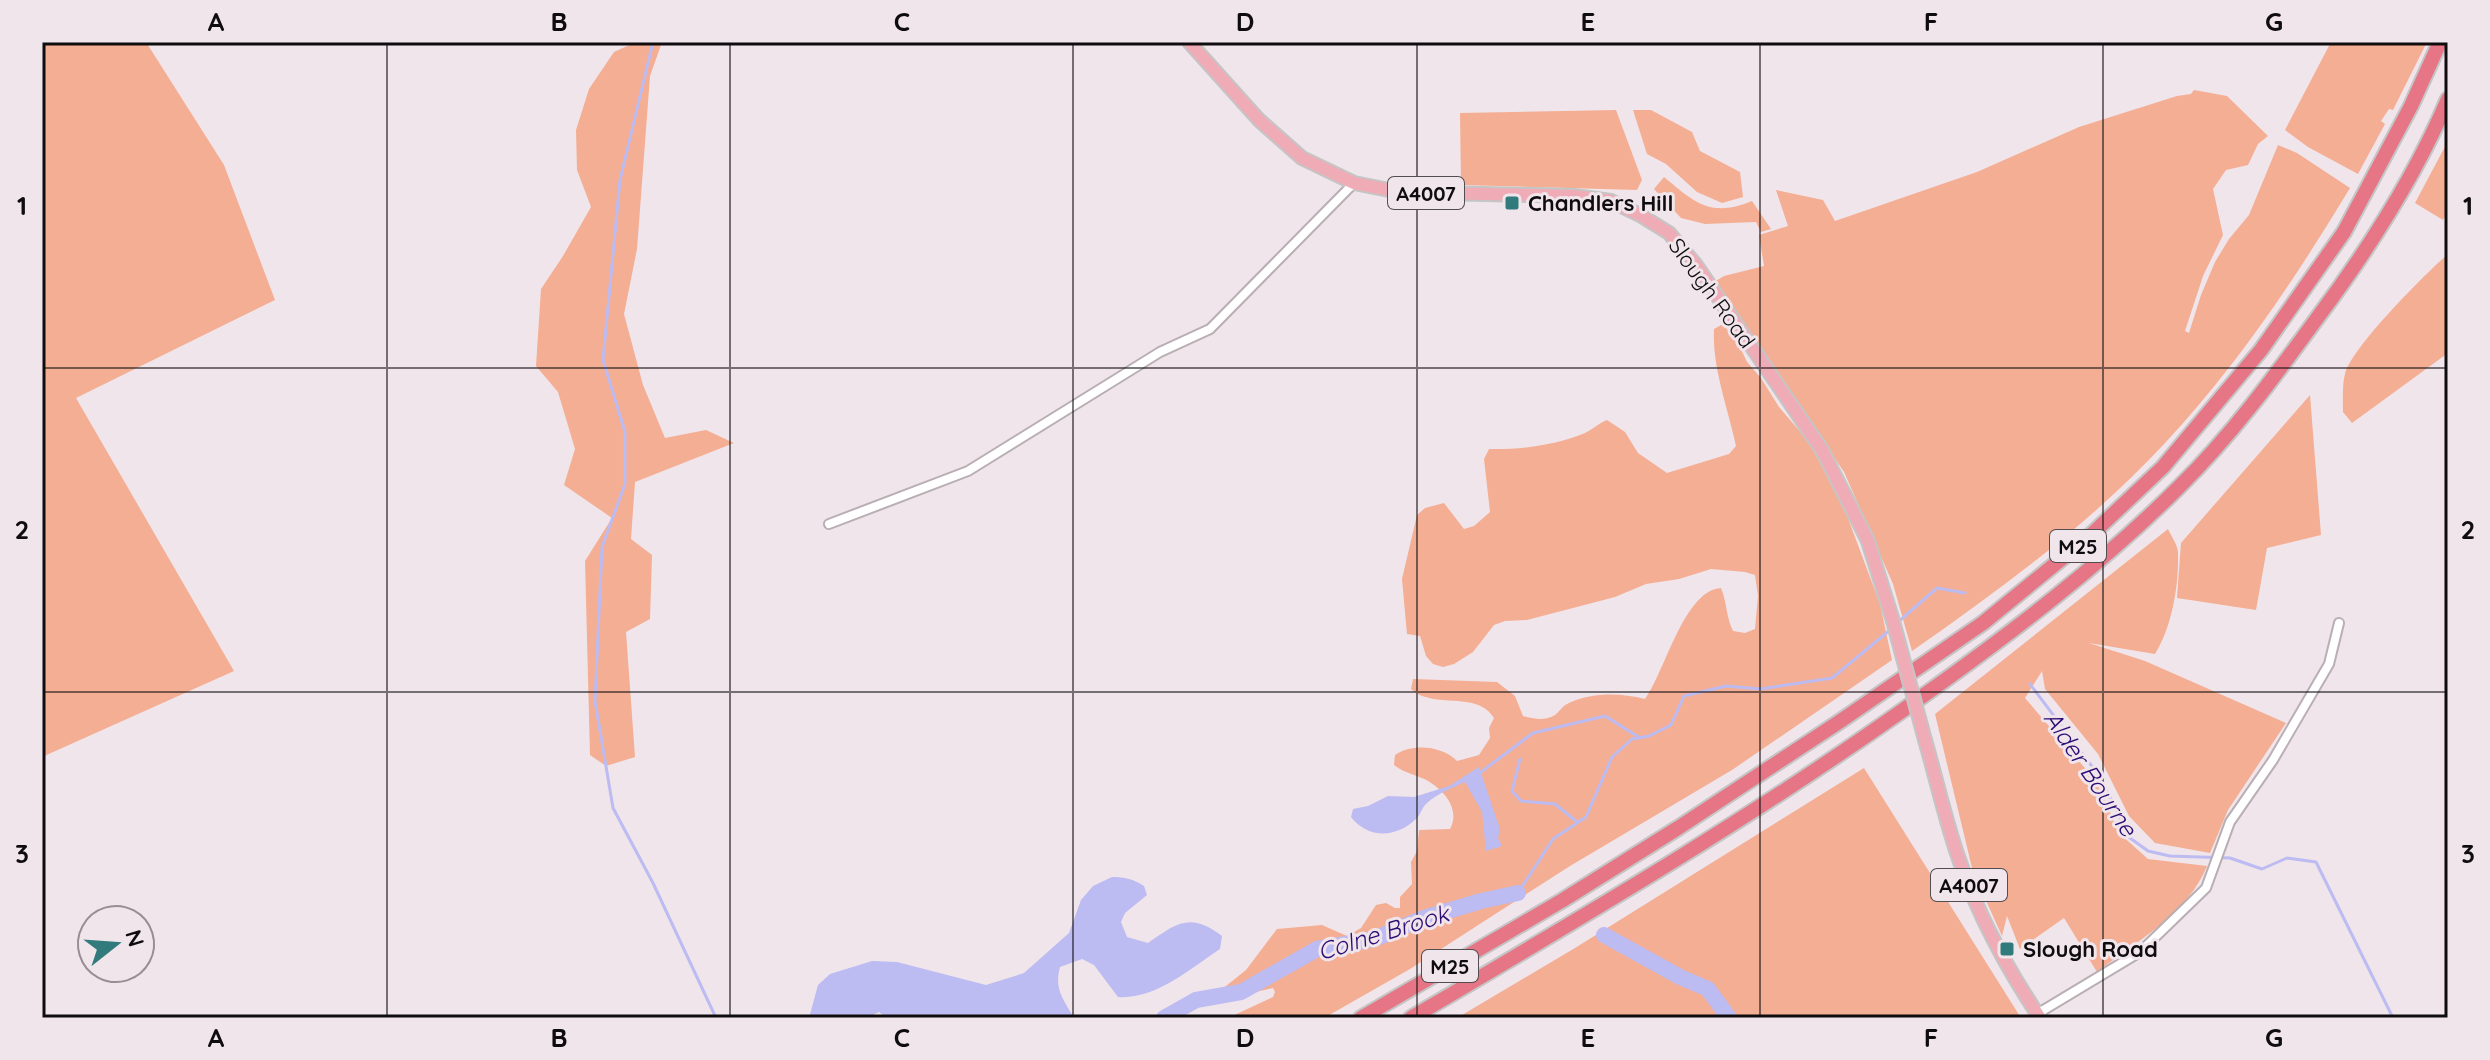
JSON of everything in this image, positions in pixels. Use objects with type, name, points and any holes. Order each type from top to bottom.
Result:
[{"type":"highway","name":"M25","points":[[1361,1018],[1539,915],[1703,812],[1983,623],[2092,534],[2163,467],[2261,350],[2344,232],[2411,106],[2440,42]]},
{"type":"highway","name":"M25","points":[[1411,1018],[1591,912],[1852,747],[1984,653],[2082,576],[2180,486],[2267,386],[2365,254],[2438,123],[2448,99]]},
{"type":"main road","name":"Slough Road","points":[[1189,42],[1259,120],[1302,158],[1354,183],[1399,192],[1574,196],[1611,201],[1669,233],[1696,265],[1822,450],[1868,541],[1960,863],[2004,961],[2039,1016]]},
{"type":"street","points":[[829,524],[968,471],[1160,352],[1210,329],[1354,183]]},
{"type":"street","points":[[2039,1016],[2140,952],[2206,888],[2230,822],[2273,760],[2329,664],[2339,623]]},
{"type":"shaded area","points":[[42,42],[146,42],[224,165],[275,300],[76,398],[234,671],[42,757]]},
{"type":"shaded area","points":[[636,42],[662,42],[650,76],[637,249],[624,314],[643,385],[665,438],[706,430],[734,443],[635,482],[631,539],[652,555],[650,619],[626,632],[635,757],[606,766],[590,755],[585,561],[612,518],[564,485],[575,449],[558,392],[536,366],[541,289],[591,207],[577,170],[576,130],[589,89],[614,52]]},
{"type":"shaded area","points":[[2331,42],[2427,42],[2393,110],[2389,109],[2381,121],[2385,124],[2358,174],[2308,147],[2285,130]]},
{"type":"shaded area","points":[[2194,90],[2227,96],[2268,136],[2258,144],[2248,165],[2226,170],[2213,189],[2223,235],[2203,276],[2185,331],[2189,333],[2215,262],[2249,215],[2278,145],[2297,153],[2350,188],[2264,321],[2217,383],[2165,443],[2076,528],[1979,604],[1912,651],[1893,584],[1844,472],[1714,282],[1724,276],[1764,266],[1759,235],[1788,226],[1776,190],[1823,200],[1835,221],[1977,172],[2079,127],[2191,94]]},
{"type":"shaded area","points":[[1616,110],[1642,180],[1637,190],[1461,185],[1460,113]]},
{"type":"shaded area","points":[[1633,110],[1651,110],[1692,132],[1700,151],[1740,172],[1743,197],[1722,203],[1697,192],[1666,164],[1647,154]]},
{"type":"shaded area","points":[[2448,141],[2448,212],[2443,220],[2415,203]]},
{"type":"shaded area","points":[[1664,177],[1695,201],[1714,208],[1752,201],[1771,229],[1761,232],[1756,222],[1705,224],[1681,218],[1654,189]]},
{"type":"shaded area","points":[[2448,254],[2448,353],[2352,423],[2343,412],[2344,378],[2350,362],[2390,311]]},
{"type":"shaded area","points":[[1723,324],[1779,407],[1809,442],[1846,513],[1880,604],[1892,660],[1732,770],[1570,866],[1410,969],[1324,1018],[1228,1018],[1273,997],[1273,988],[1220,1000],[1221,990],[1246,970],[1277,929],[1322,925],[1347,936],[1361,928],[1376,905],[1386,903],[1400,908],[1400,897],[1412,884],[1411,862],[1417,851],[1419,830],[1450,829],[1453,811],[1448,800],[1429,782],[1394,765],[1395,755],[1410,749],[1427,748],[1444,752],[1457,761],[1479,755],[1490,738],[1489,728],[1494,718],[1477,705],[1420,695],[1411,689],[1413,679],[1497,682],[1515,696],[1523,716],[1544,719],[1555,715],[1569,703],[1597,695],[1645,699],[1686,617],[1696,602],[1708,592],[1721,588],[1733,631],[1745,633],[1755,629],[1758,596],[1755,575],[1711,569],[1679,579],[1646,584],[1615,597],[1527,620],[1494,625],[1473,652],[1443,667],[1433,664],[1426,656],[1420,636],[1407,634],[1402,579],[1417,515],[1425,508],[1444,503],[1464,529],[1474,526],[1490,512],[1484,459],[1489,449],[1550,444],[1585,433],[1607,420],[1625,432],[1638,453],[1667,473],[1729,454],[1736,446],[1714,344],[1714,329]]},
{"type":"shaded area","points":[[2310,395],[2321,535],[2267,548],[2256,610],[2177,598],[2181,543]]},
{"type":"shaded area","points":[[2168,529],[2178,550],[2177,578],[2170,619],[2155,654],[2089,643],[2145,661],[2286,723],[2228,810],[2210,853],[2155,843],[2129,816],[2098,754],[2045,689],[2042,671],[2025,698],[2096,781],[2120,834],[2148,859],[2207,866],[2199,883],[2174,912],[2097,972],[2064,918],[2020,949],[2007,916],[2002,936],[1973,872],[1935,714]]},
{"type":"shaded area","points":[[1864,768],[2021,1018],[1457,1018],[1575,948]]},
{"type":"water","points":[[1479,767],[1500,829],[1498,838],[1502,846],[1486,851],[1482,812],[1465,782],[1435,797],[1416,819],[1391,833],[1366,829],[1351,817],[1353,809],[1368,806],[1388,796],[1414,797],[1449,786]]},
{"type":"water","points":[[1112,877],[1125,878],[1144,886],[1147,895],[1125,913],[1121,922],[1127,937],[1148,943],[1167,930],[1192,922],[1222,936],[1220,949],[1172,981],[1132,997],[1118,997],[1094,965],[1082,959],[1060,967],[1059,988],[1074,1018],[887,1018],[879,1012],[867,1018],[809,1018],[818,985],[830,974],[872,961],[897,962],[986,985],[1024,973],[1069,933],[1081,900],[1093,886]]},
{"type":"waterway","points":[[653,42],[620,180],[603,360],[625,432],[625,484],[602,547],[595,701],[613,808],[653,883],[716,1018]]},
{"type":"waterway","name":"Alder Bourne","points":[[1898,622],[1937,588],[1965,593]]},
{"type":"waterway","name":"Alder Bourne","points":[[1518,893],[1553,839],[1586,817],[1612,757],[1632,739],[1649,736],[1671,725],[1684,696],[1726,686],[1760,689],[1832,678],[1890,630]]},
{"type":"waterway","name":"Alder Bourne","points":[[2030,684],[2100,777],[2130,838],[2148,851],[2170,856],[2230,858],[2262,869],[2287,858],[2316,862],[2393,1018]]},
{"type":"waterway","points":[[1481,772],[1533,733],[1605,716],[1640,738]]},
{"type":"waterway","points":[[1520,759],[1512,791],[1521,801],[1555,804],[1576,821]]},
{"type":"waterway","name":"Colne Brook","points":[[1164,1018],[1196,1000],[1241,992],[1317,949],[1374,939],[1424,918],[1518,893]]},
{"type":"waterway","name":"Colne Brook","points":[[1604,935],[1708,989],[1729,1018]]},
{"type":"place","name":"Chandlers Hill","points":[[1512,203]]},
{"type":"place","name":"Slough Road","points":[[2007,949]]}]
